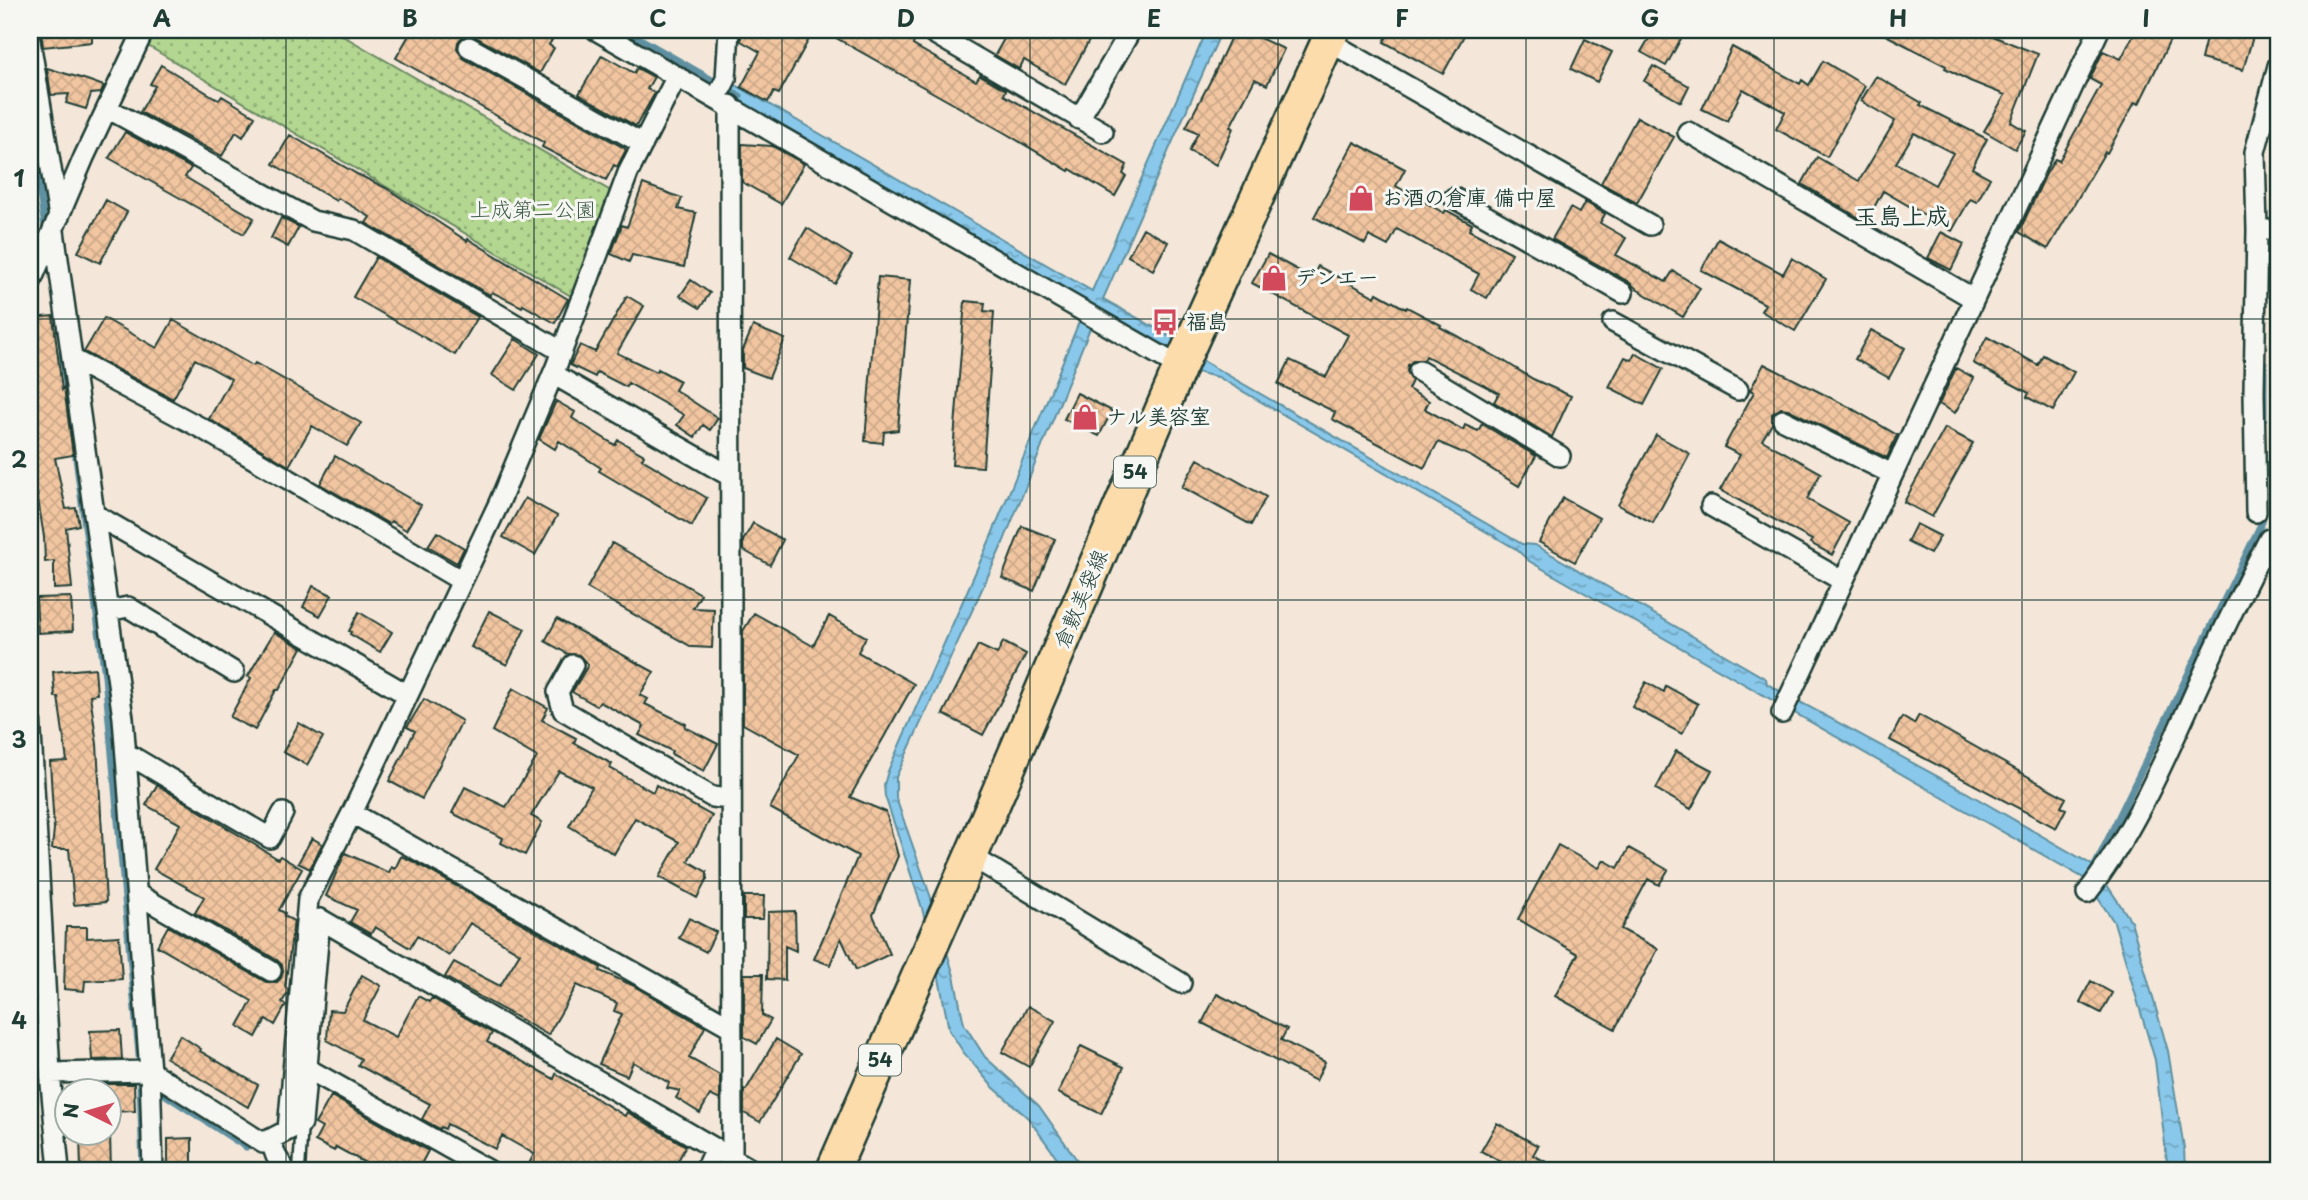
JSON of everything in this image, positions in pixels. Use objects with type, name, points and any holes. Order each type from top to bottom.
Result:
[{"type":"main road","name":"倉敷美袋線","points":[[832,1170],[971,856],[1180,367],[1330,35]]},
{"type":"street","points":[[30,285],[84,157],[144,30]]},
{"type":"street","points":[[596,30],[677,76],[723,94],[1077,309],[1180,367]]},
{"type":"street","points":[[705,1170],[724,1152],[731,1027],[730,476],[723,94],[729,30]]},
{"type":"street","points":[[928,30],[1103,132]]},
{"type":"street","points":[[1079,118],[1131,30]]},
{"type":"street","points":[[1782,713],[2099,30]]},
{"type":"street","points":[[1330,35],[1650,225]]},
{"type":"street","points":[[30,41],[51,236],[72,359],[124,719],[144,1071],[153,1170]]},
{"type":"street","points":[[470,47],[643,144]]},
{"type":"street","points":[[2256,512],[2254,392],[2269,230],[2255,152],[2274,104],[2278,66]]},
{"type":"street","points":[[287,1131],[307,899],[352,813],[499,503],[561,351],[628,173],[677,76]]},
{"type":"street","points":[[107,108],[313,220],[355,230],[561,351]]},
{"type":"street","points":[[1688,132],[1974,299]]},
{"type":"street","points":[[1454,198],[1623,293]]},
{"type":"street","points":[[1613,322],[1738,390]]},
{"type":"street","points":[[72,359],[203,429],[462,581]]},
{"type":"street","points":[[1419,371],[1560,456]]},
{"type":"street","points":[[552,374],[730,476]]},
{"type":"street","points":[[1783,420],[1892,474]]},
{"type":"street","points":[[1711,506],[1843,581]]},
{"type":"street","points":[[94,514],[408,695]]},
{"type":"street","points":[[2088,893],[2115,853],[2164,762],[2218,640],[2269,539]]},
{"type":"street","points":[[108,611],[128,607],[234,672]]},
{"type":"street","points":[[573,666],[558,692],[563,710],[712,797],[730,799]]},
{"type":"street","points":[[30,715],[38,988],[50,1073],[59,1170]]},
{"type":"street","points":[[126,753],[270,838],[283,813]]},
{"type":"street","points":[[352,813],[731,1027]]},
{"type":"street","points":[[971,856],[1181,984]]},
{"type":"street","points":[[136,894],[271,971]]},
{"type":"street","points":[[289,1170],[276,1156],[308,1069],[320,919],[752,1170]]},
{"type":"street","points":[[308,1069],[488,1170]]},
{"type":"street","points":[[50,1073],[144,1071],[263,1143],[287,1131]]},
{"type":"lane","points":[[287,1131],[289,1170]]},
{"type":"green space","name":"上成第二公園","points":[[157,30],[333,30],[614,193],[571,296],[148,46]]},
{"type":"water","points":[[1207,30],[1222,30],[1103,299],[1172,337],[1205,362],[1522,544],[1535,545],[1766,679],[1767,684],[1959,788],[2099,869],[2131,921],[2168,1051],[2184,1148],[2185,1170],[2168,1170],[2155,1060],[2114,922],[2085,879],[1529,561],[1516,549],[1218,377],[1200,373],[1165,350],[1092,323],[1003,543],[896,777],[896,798],[930,895],[954,976],[964,1024],[985,1057],[1039,1106],[1084,1170],[1066,1170],[1028,1118],[992,1086],[964,1053],[949,1030],[922,908],[885,796],[884,785],[991,537],[1086,305],[732,98],[734,84],[1092,291]]},
{"type":"building","points":[[41,30],[92,30],[92,42],[43,47]]},
{"type":"building","points":[[412,30],[545,30],[555,35],[549,45],[554,48],[540,73],[474,36],[462,37],[457,48],[463,58],[624,148],[626,150],[617,167],[614,165],[606,180],[542,147],[544,143],[396,58]]},
{"type":"building","points":[[741,30],[814,30],[779,94],[774,92],[768,102],[741,87],[760,52],[741,41]]},
{"type":"building","points":[[822,30],[892,30],[976,81],[980,75],[1006,90],[1004,95],[1127,165],[1123,174],[1126,176],[1115,196]]},
{"type":"building","points":[[1009,30],[1095,30],[1065,84],[1024,60],[1019,69],[995,55]]},
{"type":"building","points":[[1234,30],[1242,30],[1284,49],[1267,85],[1255,79],[1230,127],[1233,128],[1216,165],[1189,151],[1198,133],[1186,127]]},
{"type":"building","points":[[1390,30],[1467,30],[1443,74],[1384,42]]},
{"type":"building","points":[[1654,30],[1674,30],[1683,35],[1666,66],[1641,52]]},
{"type":"building","points":[[1876,30],[1993,30],[1990,35],[2038,54],[2011,122],[2026,131],[2015,149],[1984,131],[2005,95],[1970,81]]},
{"type":"building","points":[[2136,30],[2175,30],[2139,104],[2135,102],[2048,249],[2019,232],[2046,174],[2055,159],[2059,161],[2101,85],[2090,79],[2103,51],[2121,59]]},
{"type":"building","points":[[2208,30],[2255,30],[2243,70],[2201,59]]},
{"type":"building","points":[[1585,39],[1612,52],[1597,82],[1571,69]]},
{"type":"building","points":[[1732,47],[1800,84],[1802,80],[1809,85],[1823,61],[1865,86],[1827,157],[1776,129],[1785,112],[1743,89],[1727,121],[1702,109]]},
{"type":"building","points":[[602,55],[634,73],[637,68],[654,77],[647,89],[655,93],[636,126],[579,94]]},
{"type":"building","points":[[161,65],[219,100],[222,96],[255,116],[243,137],[236,132],[222,156],[140,112],[155,86],[150,84]]},
{"type":"building","points":[[1653,66],[1689,86],[1681,102],[1644,81]]},
{"type":"building","points":[[47,68],[104,86],[101,93],[91,94],[86,109],[66,103],[69,94],[51,95]]},
{"type":"building","points":[[1876,76],[1922,103],[1920,105],[1987,139],[1972,168],[1990,178],[1977,202],[1970,199],[1952,231],[1883,191],[1866,222],[1802,184],[1817,157],[1859,181],[1895,121],[1861,101]],"holes":[[[1914,133],[1953,153],[1935,185],[1896,163]]]},
{"type":"building","points":[[1637,117],[1674,137],[1637,203],[1601,183]]},
{"type":"building","points":[[125,132],[191,168],[185,177],[254,218],[244,234],[109,158]]},
{"type":"building","points":[[290,135],[386,188],[467,241],[468,239],[568,299],[555,323],[523,305],[522,307],[492,292],[490,295],[366,223],[370,217],[338,198],[336,201],[273,164]]},
{"type":"building","points":[[1354,142],[1405,169],[1396,186],[1444,213],[1446,210],[1472,224],[1469,230],[1512,253],[1487,298],[1471,289],[1479,274],[1397,229],[1388,246],[1369,236],[1365,244],[1314,217]]},
{"type":"building","points":[[742,144],[772,146],[804,164],[781,204],[742,182]]},
{"type":"building","points":[[643,184],[682,198],[678,209],[696,213],[684,267],[632,255],[629,262],[611,254],[622,225],[627,227]]},
{"type":"building","points":[[106,200],[127,212],[100,263],[78,252]]},
{"type":"building","points":[[1585,202],[1605,214],[1600,223],[1626,238],[1616,255],[1666,282],[1673,271],[1700,288],[1683,317],[1629,282],[1552,239],[1570,208],[1579,213]]},
{"type":"building","points":[[281,218],[299,227],[288,247],[271,238]]},
{"type":"building","points":[[807,228],[852,256],[835,284],[790,257]]},
{"type":"building","points":[[1143,228],[1168,242],[1153,270],[1128,256]]},
{"type":"building","points":[[1941,232],[1964,244],[1951,270],[1928,258]]},
{"type":"building","points":[[1718,239],[1783,274],[1792,258],[1826,279],[1795,331],[1761,311],[1765,304],[1701,270]]},
{"type":"building","points":[[1268,254],[1312,278],[1318,266],[1375,297],[1377,293],[1406,309],[1407,307],[1533,379],[1571,396],[1552,437],[1494,402],[1499,393],[1426,356],[1424,360],[1414,360],[1408,365],[1407,371],[1412,381],[1408,389],[1429,401],[1425,409],[1463,430],[1465,425],[1478,431],[1482,424],[1536,456],[1519,486],[1470,456],[1438,442],[1424,468],[1332,419],[1335,412],[1278,384],[1290,360],[1326,377],[1348,335],[1252,283]]},
{"type":"building","points":[[376,257],[478,317],[455,355],[353,297]]},
{"type":"building","points":[[878,277],[910,280],[898,430],[884,432],[883,443],[865,441]]},
{"type":"building","points":[[691,280],[710,293],[700,308],[680,296]]},
{"type":"building","points":[[627,296],[644,306],[617,353],[680,381],[675,390],[718,418],[710,430],[703,425],[695,437],[677,425],[684,415],[628,383],[626,387],[597,372],[595,377],[570,365],[580,345],[595,352]]},
{"type":"building","points":[[965,301],[985,303],[984,311],[994,312],[983,467],[952,465]]},
{"type":"building","points":[[53,316],[73,455],[55,458],[66,509],[76,508],[79,525],[66,528],[72,588],[54,589],[54,561],[45,562],[37,493],[34,494],[30,474],[30,346],[34,346],[30,318]]},
{"type":"building","points":[[104,318],[157,348],[173,320],[361,423],[347,446],[312,426],[289,466],[209,419],[231,379],[195,359],[173,399],[84,352]]},
{"type":"building","points":[[753,326],[785,339],[769,378],[743,368],[743,350]]},
{"type":"building","points":[[1871,330],[1905,348],[1889,378],[1855,359]]},
{"type":"building","points":[[1987,337],[2038,365],[2043,355],[2074,372],[2053,411],[2027,397],[2029,393],[1973,363]]},
{"type":"building","points":[[515,339],[539,354],[516,390],[492,375]]},
{"type":"building","points":[[1635,353],[1663,369],[1644,405],[1609,387],[1625,357],[1632,360]]},
{"type":"building","points":[[1764,364],[1897,435],[1887,458],[1788,409],[1781,408],[1772,414],[1772,424],[1762,440],[1821,473],[1807,499],[1849,523],[1832,555],[1810,543],[1812,540],[1720,490],[1740,455],[1724,447],[1754,392],[1750,390]]},
{"type":"building","points":[[1956,368],[1974,378],[1955,413],[1939,404]]},
{"type":"building","points":[[1077,393],[1112,411],[1099,436],[1064,419]]},
{"type":"building","points":[[556,401],[575,412],[572,418],[615,445],[618,440],[644,455],[642,459],[707,498],[692,526],[599,471],[601,468],[559,441],[555,449],[539,439]]},
{"type":"building","points":[[1945,428],[1973,443],[1932,517],[1904,502]]},
{"type":"building","points":[[1656,435],[1690,454],[1653,523],[1618,505]]},
{"type":"building","points":[[335,456],[421,505],[406,530],[391,521],[389,524],[320,484]]},
{"type":"building","points":[[1198,459],[1266,497],[1251,525],[1182,487]]},
{"type":"building","points":[[525,498],[557,516],[535,555],[503,537]]},
{"type":"building","points":[[1563,498],[1599,518],[1575,562],[1539,542]]},
{"type":"building","points":[[753,523],[783,540],[770,565],[743,550],[743,541]]},
{"type":"building","points":[[1916,524],[1940,536],[1930,554],[1907,542]]},
{"type":"building","points":[[1022,526],[1055,539],[1034,591],[1002,578]]},
{"type":"building","points":[[437,532],[464,548],[457,563],[428,546]]},
{"type":"building","points":[[612,543],[701,594],[693,608],[714,609],[712,648],[692,647],[587,588]]},
{"type":"building","points":[[313,586],[332,595],[320,616],[303,607]]},
{"type":"building","points":[[71,597],[73,631],[38,633],[36,598]]},
{"type":"building","points":[[489,611],[525,629],[507,665],[471,647]]},
{"type":"building","points":[[359,612],[392,632],[380,652],[350,634]]},
{"type":"building","points":[[754,613],[813,646],[829,616],[866,637],[858,652],[914,684],[850,797],[886,812],[898,856],[873,915],[890,954],[856,970],[841,938],[830,965],[814,959],[858,856],[770,808],[799,755],[743,724],[743,631]]},
{"type":"building","points":[[557,619],[654,672],[640,695],[648,699],[645,704],[686,724],[685,727],[718,744],[704,771],[639,735],[644,726],[600,702],[597,706],[572,692],[588,665],[579,655],[568,654],[545,641]]},
{"type":"building","points":[[274,632],[302,648],[255,730],[230,717],[251,678],[248,676]]},
{"type":"building","points":[[1003,642],[1026,654],[983,735],[943,714],[978,645],[997,654]]},
{"type":"building","points":[[95,668],[97,694],[90,695],[97,744],[106,902],[74,905],[69,849],[52,849],[54,829],[50,762],[67,761],[53,672]]},
{"type":"building","points":[[1646,682],[1664,692],[1666,686],[1698,704],[1682,734],[1632,707]]},
{"type":"building","points":[[513,688],[548,708],[542,720],[576,738],[574,743],[612,764],[610,768],[653,792],[656,785],[712,816],[688,861],[707,872],[707,879],[697,898],[659,877],[679,842],[635,818],[614,854],[569,826],[592,787],[559,771],[531,816],[542,822],[525,855],[501,843],[503,838],[452,813],[465,787],[506,807],[537,757],[492,731]]},
{"type":"building","points":[[424,699],[462,721],[422,799],[389,781],[415,731],[407,727]]},
{"type":"building","points":[[1919,715],[2066,798],[2061,807],[2066,809],[2056,828],[1890,740],[1902,717],[1914,724]]},
{"type":"building","points":[[299,723],[323,737],[307,765],[283,752]]},
{"type":"building","points":[[1676,751],[1712,770],[1691,809],[1656,789]]},
{"type":"building","points":[[157,785],[278,859],[280,856],[302,869],[279,910],[294,921],[285,987],[288,993],[282,1002],[286,1005],[275,1025],[266,1019],[256,1037],[238,1026],[252,1001],[157,946],[168,926],[266,982],[277,982],[283,972],[282,965],[277,960],[195,913],[204,897],[154,869],[180,824],[146,805]]},
{"type":"building","points":[[312,838],[322,844],[310,869],[298,863]]},
{"type":"building","points":[[1558,845],[1599,868],[1604,860],[1618,868],[1629,848],[1668,870],[1659,885],[1648,879],[1621,929],[1658,949],[1615,1029],[1555,996],[1578,954],[1518,919]]},
{"type":"building","points":[[345,853],[389,873],[391,867],[395,869],[401,856],[412,861],[601,968],[600,971],[632,985],[705,1027],[689,1058],[720,1075],[720,1100],[710,1095],[700,1113],[676,1098],[680,1091],[667,1088],[669,1083],[633,1062],[627,1076],[599,1064],[622,1014],[614,1011],[617,1003],[577,985],[548,1035],[445,977],[454,962],[500,986],[520,953],[470,923],[449,956],[417,936],[410,948],[375,927],[371,934],[350,922],[357,910],[326,896]]},
{"type":"building","points":[[744,896],[764,896],[763,919],[744,919]]},
{"type":"building","points":[[795,911],[796,951],[785,946],[785,980],[767,979],[768,912]]},
{"type":"building","points":[[689,918],[716,932],[706,952],[679,938]]},
{"type":"building","points":[[66,927],[87,927],[87,938],[119,936],[122,979],[85,981],[84,991],[64,989]]},
{"type":"building","points":[[744,974],[763,974],[762,1015],[771,1020],[757,1044],[744,1037]]},
{"type":"building","points":[[362,975],[381,986],[363,1020],[396,1037],[418,996],[429,1002],[432,998],[492,1033],[487,1042],[554,1079],[556,1074],[625,1116],[627,1112],[686,1146],[673,1170],[540,1170],[529,1164],[534,1154],[502,1136],[495,1149],[447,1124],[445,1129],[440,1129],[422,1119],[430,1104],[358,1065],[361,1059],[327,1040],[329,1010],[343,1011]]},
{"type":"building","points":[[2091,981],[2112,993],[2101,1013],[2080,1002]]},
{"type":"building","points":[[1217,994],[1287,1029],[1281,1040],[1325,1062],[1316,1081],[1202,1023]]},
{"type":"building","points":[[1028,1006],[1055,1021],[1029,1067],[1002,1052]]},
{"type":"building","points":[[120,1030],[122,1059],[92,1060],[90,1031]]},
{"type":"building","points":[[180,1035],[201,1049],[200,1051],[258,1085],[248,1107],[166,1058]]},
{"type":"building","points":[[776,1039],[801,1054],[760,1122],[744,1113],[744,1089],[746,1090]]},
{"type":"building","points":[[1081,1046],[1124,1067],[1101,1114],[1058,1093]]},
{"type":"building","points":[[122,1084],[134,1084],[135,1111],[122,1111]]},
{"type":"building","points":[[331,1096],[428,1151],[418,1170],[378,1170],[336,1147],[334,1151],[315,1141],[322,1128],[315,1124]]},
{"type":"building","points":[[1497,1123],[1538,1146],[1533,1155],[1561,1170],[1516,1170],[1481,1151]]},
{"type":"building","points":[[192,1138],[192,1170],[168,1170],[168,1139]]},
{"type":"building","points":[[80,1148],[110,1148],[111,1170],[81,1170]]},
{"type":"waterway","points":[[625,30],[740,96]]},
{"type":"waterway","points":[[30,127],[46,234]]},
{"type":"waterway","points":[[62,353],[105,676],[139,1055],[143,1170]]},
{"type":"waterway","points":[[2264,363],[2264,418]]},
{"type":"waterway","points":[[2092,872],[2262,522],[2264,510]]},
{"type":"waterway","points":[[158,1090],[246,1147]]},
{"type":"place","name":"お酒の倉庫 備中屋","points":[[1361,198]]},
{"type":"place","name":"デンエー","points":[[1274,278]]},
{"type":"place","name":"福島","points":[[1165,322]]},
{"type":"place","name":"ナル美容室","points":[[1085,417]]},
{"type":"district","name":"玉島上成","points":[[1902,217]]}]
